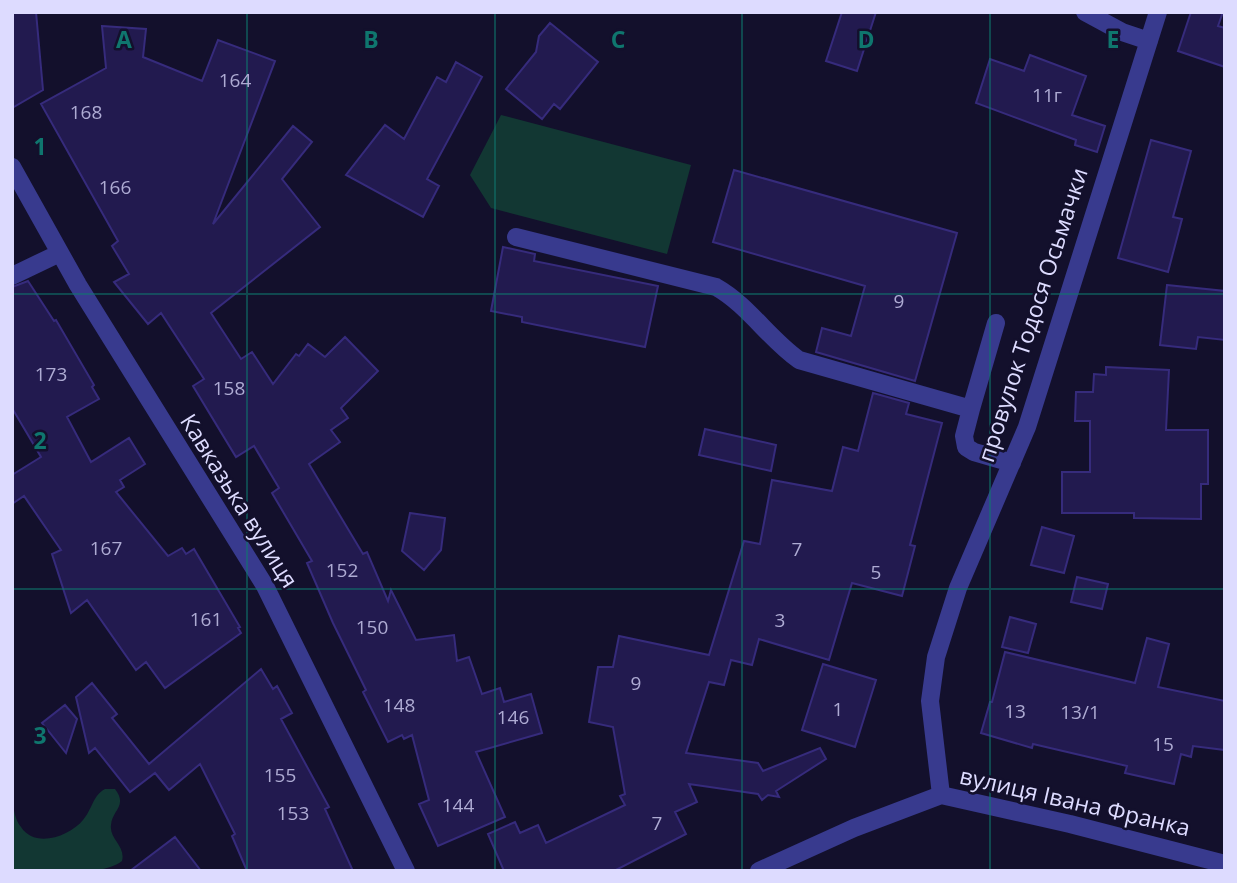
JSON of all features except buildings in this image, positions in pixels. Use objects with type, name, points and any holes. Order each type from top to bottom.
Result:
[{"type":"street","points":[[1085,12],[1122,32],[1149,41]]},
{"type":"street","name":"провулок Тодося Осьмачки","points":[[941,795],[930,701],[936,657],[962,577],[1027,427],[1158,12]]},
{"type":"street","name":"Кавказька вулиця","points":[[12,167],[139,386],[265,586],[407,871]]},
{"type":"street","points":[[516,237],[716,286],[728,293],[785,350],[799,360],[971,409]]},
{"type":"street","points":[[12,276],[60,253]]},
{"type":"street","points":[[996,323],[964,436],[966,447],[974,452],[1012,463]]},
{"type":"street","name":"вулиця Івана Франка","points":[[759,871],[854,828],[941,795],[1070,824],[1225,864]]},
{"type":"green space","points":[[501,115],[691,165],[667,254],[491,208],[470,175]]},
{"type":"green space","points":[[105,789],[115,789],[119,795],[120,804],[112,820],[111,830],[122,851],[122,861],[85,872],[12,871],[12,801],[17,821],[27,834],[43,839],[52,838],[77,826]]}]
